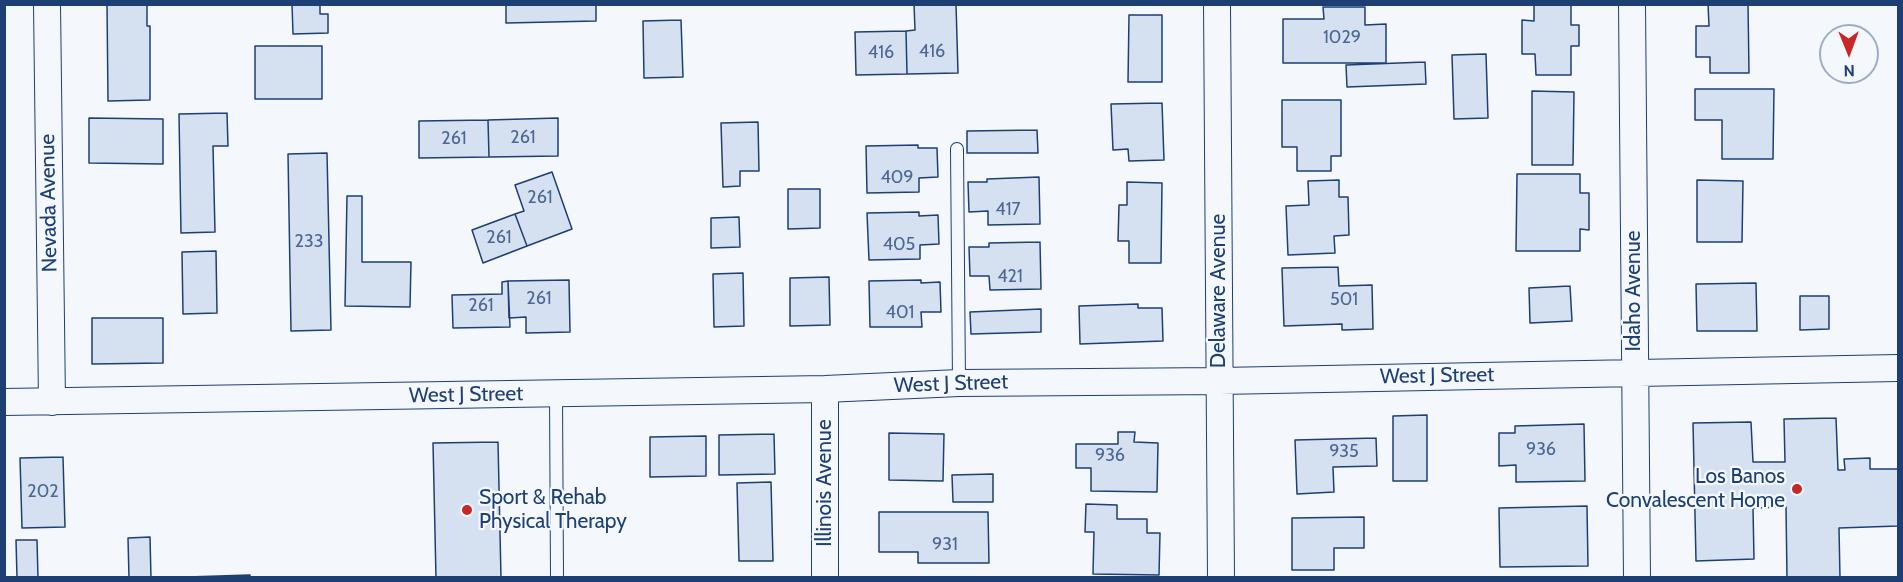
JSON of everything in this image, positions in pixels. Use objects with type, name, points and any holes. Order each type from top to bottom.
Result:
[{"type":"street","name":"Nevada Avenue","points":[[47,4],[51,402]]},
{"type":"street","name":"Delaware Avenue","points":[[1217,4],[1221,578]]},
{"type":"street","name":"Idaho Avenue","points":[[1632,4],[1637,578]]},
{"type":"street","name":"West J Street","points":[[4,402],[825,389],[959,383],[1220,381],[1899,368]]},
{"type":"street","name":"Illinois Avenue","points":[[825,389],[825,578]]},
{"type":"lane","points":[[957,149],[959,383]]},
{"type":"lane","points":[[556,393],[557,578]]},
{"type":"building","points":[[107,4],[147,4],[147,26],[150,26],[150,100],[108,101]]},
{"type":"building","points":[[292,4],[320,4],[320,14],[328,14],[328,33],[293,34]]},
{"type":"building","points":[[506,4],[596,4],[596,21],[506,23]]},
{"type":"building","points":[[914,4],[956,4],[958,73],[907,74],[906,31],[915,30]]},
{"type":"building","points":[[1534,4],[1571,4],[1571,25],[1579,25],[1579,46],[1571,46],[1571,75],[1536,75],[1535,54],[1522,54],[1522,20],[1534,21]]},
{"type":"building","points":[[1708,4],[1748,4],[1749,73],[1710,73],[1710,57],[1696,57],[1696,26],[1709,26]]},
{"type":"building","points":[[1323,7],[1365,7],[1365,25],[1386,24],[1386,63],[1283,63],[1283,19],[1324,19]]},
{"type":"building","points":[[1129,15],[1162,15],[1162,82],[1128,82]]},
{"type":"building","points":[[681,20],[683,77],[644,78],[643,21]]},
{"type":"building","points":[[906,31],[907,74],[856,75],[855,32]]},
{"type":"building","points":[[255,46],[322,46],[322,99],[255,99]]},
{"type":"building","points":[[1486,54],[1488,118],[1454,119],[1452,55]]},
{"type":"building","points":[[1425,62],[1426,84],[1347,87],[1346,65]]},
{"type":"building","points":[[1695,89],[1774,89],[1773,159],[1722,159],[1722,120],[1695,120]]},
{"type":"building","points":[[1532,91],[1574,92],[1573,165],[1532,165]]},
{"type":"building","points":[[1282,100],[1341,100],[1341,156],[1331,156],[1331,171],[1297,171],[1297,147],[1282,147]]},
{"type":"building","points":[[1162,103],[1164,160],[1129,161],[1128,149],[1113,150],[1111,104]]},
{"type":"building","points":[[227,113],[228,146],[213,146],[215,232],[181,233],[179,114]]},
{"type":"building","points":[[89,118],[163,119],[163,164],[89,163]]},
{"type":"building","points":[[558,118],[558,156],[489,157],[488,120]]},
{"type":"building","points":[[488,120],[489,157],[419,158],[419,121]]},
{"type":"building","points":[[758,122],[759,171],[740,171],[740,186],[723,187],[721,123]]},
{"type":"building","points":[[1037,130],[1038,153],[967,153],[967,131]]},
{"type":"building","points":[[918,145],[918,148],[937,148],[938,177],[919,178],[919,192],[867,193],[866,146]]},
{"type":"building","points":[[327,153],[331,330],[291,331],[288,154]]},
{"type":"building","points":[[552,172],[572,229],[527,246],[515,214],[524,211],[515,185]]},
{"type":"building","points":[[1517,174],[1580,174],[1580,193],[1589,193],[1589,230],[1580,229],[1580,251],[1516,251]]},
{"type":"building","points":[[1039,177],[1040,224],[988,225],[988,211],[969,212],[968,182]]},
{"type":"building","points":[[1339,180],[1339,197],[1348,197],[1349,235],[1334,236],[1335,253],[1288,255],[1286,206],[1309,205],[1308,181]]},
{"type":"building","points":[[1697,180],[1743,181],[1742,242],[1697,242]]},
{"type":"building","points":[[1127,182],[1162,183],[1161,263],[1129,263],[1129,241],[1118,241],[1119,205],[1127,205]]},
{"type":"building","points":[[788,189],[820,189],[820,228],[788,229]]},
{"type":"building","points":[[347,196],[362,196],[362,262],[411,262],[410,307],[345,306]]},
{"type":"building","points":[[919,212],[919,216],[938,215],[939,244],[920,245],[920,259],[869,260],[867,213]]},
{"type":"building","points":[[515,214],[527,246],[483,263],[472,230]]},
{"type":"building","points":[[739,217],[740,247],[711,248],[711,218]]},
{"type":"building","points":[[1040,242],[1041,289],[990,290],[989,276],[970,276],[969,247],[989,247],[989,243]]},
{"type":"building","points":[[216,251],[217,313],[183,314],[182,252]]},
{"type":"building","points":[[1338,267],[1339,286],[1372,285],[1373,329],[1342,330],[1342,324],[1284,326],[1282,268]]},
{"type":"building","points":[[743,273],[744,326],[714,327],[713,274]]},
{"type":"building","points":[[829,277],[830,325],[790,326],[790,278]]},
{"type":"building","points":[[569,280],[570,332],[526,333],[526,317],[509,318],[508,281]]},
{"type":"building","points":[[921,280],[921,283],[940,282],[941,312],[921,312],[922,327],[870,327],[869,281]]},
{"type":"building","points":[[508,281],[510,327],[453,328],[452,295],[502,294],[502,282]]},
{"type":"building","points":[[1756,283],[1757,331],[1697,331],[1696,284]]},
{"type":"building","points":[[1570,286],[1572,321],[1530,323],[1529,288]]},
{"type":"building","points":[[1800,296],[1829,296],[1829,329],[1800,330]]},
{"type":"building","points":[[1138,304],[1138,308],[1162,308],[1163,341],[1080,344],[1079,306]]},
{"type":"building","points":[[1041,309],[1041,332],[971,334],[970,312]]},
{"type":"building","points":[[92,318],[163,318],[163,363],[92,364]]},
{"type":"building","points":[[1427,415],[1427,481],[1393,481],[1393,416]]},
{"type":"building","name":"Los Banos Convalescent Home","points":[[1836,418],[1838,470],[1845,470],[1844,459],[1870,458],[1870,469],[1898,469],[1898,526],[1839,528],[1840,578],[1787,578],[1786,507],[1753,508],[1754,559],[1696,561],[1693,423],[1751,422],[1753,462],[1785,462],[1784,419]]},
{"type":"building","points":[[1584,424],[1585,481],[1516,482],[1516,465],[1499,466],[1499,433],[1515,433],[1515,426]]},
{"type":"building","points":[[1118,432],[1135,432],[1134,442],[1158,443],[1157,492],[1091,491],[1091,468],[1076,468],[1076,444],[1118,444]]},
{"type":"building","points":[[889,433],[944,434],[943,481],[889,480]]},
{"type":"building","points":[[774,434],[775,474],[719,475],[719,435]]},
{"type":"building","points":[[706,436],[706,476],[650,477],[650,437]]},
{"type":"building","points":[[1376,438],[1377,466],[1333,467],[1334,492],[1297,494],[1295,440]]},
{"type":"building","name":"Sport & Rehab Physical Therapy","points":[[498,442],[501,578],[436,578],[433,443]]},
{"type":"building","points":[[63,457],[65,527],[22,528],[20,458]]},
{"type":"building","points":[[993,474],[993,502],[953,502],[952,475]]},
{"type":"building","points":[[771,482],[773,561],[739,561],[737,483]]},
{"type":"building","points":[[1086,504],[1117,505],[1117,519],[1147,519],[1147,533],[1160,533],[1159,575],[1093,574],[1094,532],[1085,532]]},
{"type":"building","points":[[1587,506],[1588,566],[1500,567],[1499,508]]},
{"type":"building","points":[[879,512],[988,512],[989,563],[918,563],[918,552],[879,552]]},
{"type":"building","points":[[1364,517],[1364,548],[1334,548],[1334,570],[1292,570],[1292,518]]},
{"type":"building","points":[[150,537],[151,578],[129,578],[128,538]]},
{"type":"building","points":[[16,540],[37,540],[38,578],[17,578]]},
{"type":"building","points":[[250,575],[250,578],[187,578],[187,577]]},
{"type":"place","name":"Los Banos Convalescent Home","points":[[1797,489]]},
{"type":"place","name":"Sport & Rehab Physical Therapy","points":[[467,510]]}]
